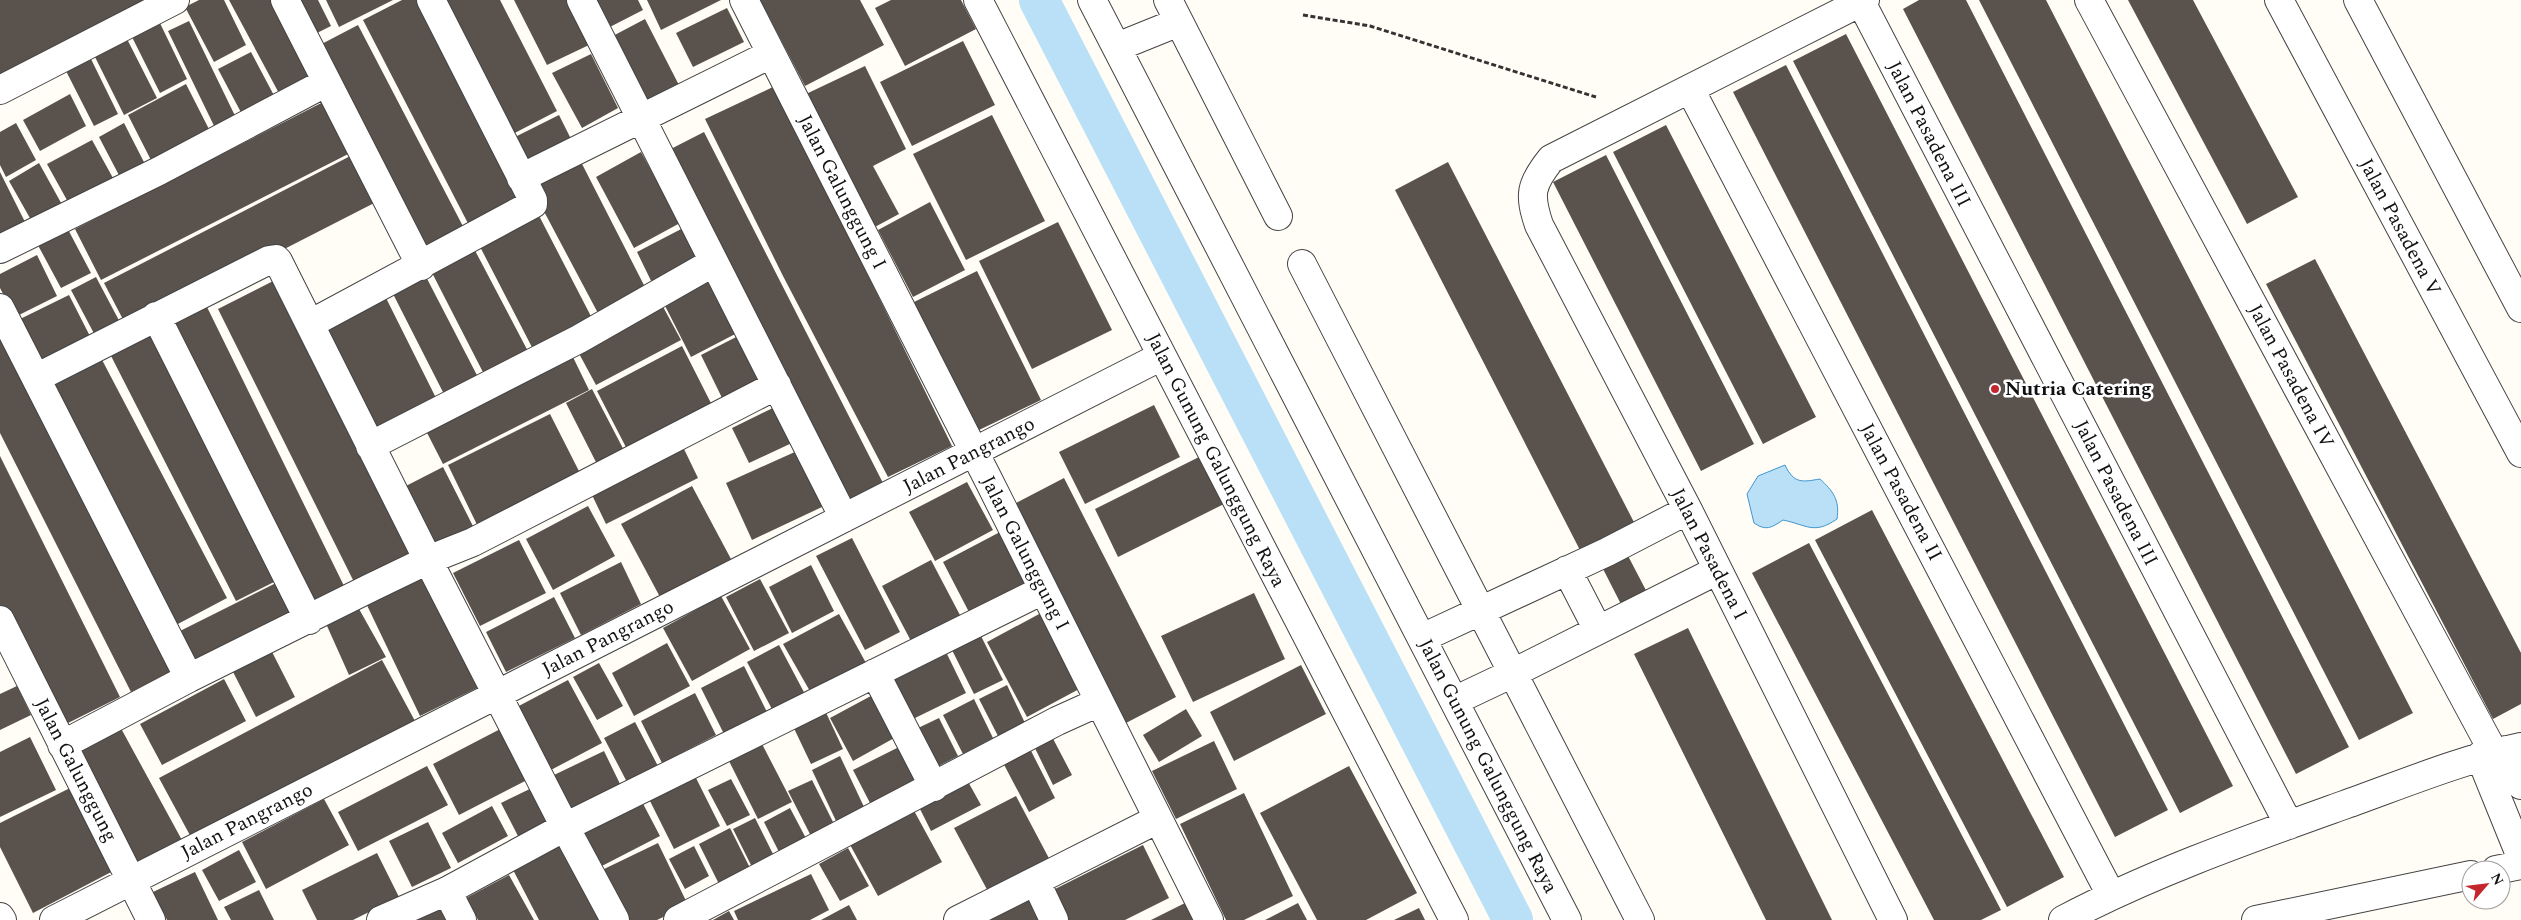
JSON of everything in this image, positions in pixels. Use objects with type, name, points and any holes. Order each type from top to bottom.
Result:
[{"type":"street","points":[[0,90],[175,0]]},
{"type":"street","points":[[284,0],[421,266]]},
{"type":"street","points":[[310,324],[421,266],[533,204],[431,0]]},
{"type":"street","points":[[581,0],[844,518]]},
{"type":"street","name":"Jalan Galunggung I","points":[[744,0],[1209,920]]},
{"type":"street","name":"Jalan Gunung Galunggung Raya","points":[[978,0],[1454,920]]},
{"type":"street","name":"Jalan Gunung Galunggung Raya","points":[[1092,0],[1567,920]]},
{"type":"street","name":"Jalan Pasadena IV","points":[[2089,0],[2500,751]]},
{"type":"street","name":"Jalan Pasadena V","points":[[2279,0],[2521,453]]},
{"type":"street","points":[[2358,0],[2521,308]]},
{"type":"street","points":[[1690,89],[1863,1]]},
{"type":"street","name":"Jalan Pasadena III","points":[[1863,1],[2289,825]]},
{"type":"street","points":[[1117,48],[1173,11],[1278,216]]},
{"type":"street","points":[[521,178],[771,54]]},
{"type":"street","points":[[0,249],[159,170],[327,82]]},
{"type":"street","name":"Jalan Pasadena I","points":[[1690,89],[1550,159],[1537,177],[1532,203],[1539,225],[1688,510],[1893,920]]},
{"type":"street","name":"Jalan Pasadena II","points":[[1690,89],[2111,895]]},
{"type":"street","points":[[36,378],[156,316],[276,259],[428,560],[565,827],[615,920]]},
{"type":"street","points":[[370,446],[579,339],[714,262]]},
{"type":"street","points":[[1302,264],[1640,920]]},
{"type":"street","points":[[0,308],[189,678]]},
{"type":"street","points":[[156,316],[309,620]]},
{"type":"street","name":"Jalan Pangrango","points":[[54,920],[1162,356]]},
{"type":"street","points":[[62,746],[189,678],[428,560],[473,542],[777,386]]},
{"type":"street","points":[[1422,638],[1568,570],[1688,510]]},
{"type":"street","points":[[1568,570],[1598,630]]},
{"type":"street","points":[[1454,701],[1513,674],[1718,570]]},
{"type":"street","points":[[381,920],[447,891],[565,827],[1043,590]]},
{"type":"street","name":"Jalan Galunggung","points":[[0,620],[151,920]]},
{"type":"street","points":[[875,673],[934,787]]},
{"type":"street","points":[[678,920],[1058,721],[1099,702]]},
{"type":"street","points":[[2500,751],[2521,785]]},
{"type":"street","points":[[2063,920],[2111,895],[2289,825],[2500,751]]},
{"type":"street","points":[[2500,751],[2521,857]]},
{"type":"street","points":[[958,920],[1158,819]]},
{"type":"street","points":[[2256,920],[2461,877]]},
{"type":"street","points":[[1036,882],[1054,920]]},
{"type":"street","points":[[447,891],[462,920]]},
{"type":"path","points":[[1303,15],[1370,26],[1599,98]]},
{"type":"water","points":[[1785,465],[1795,479],[1808,481],[1820,479],[1825,483],[1835,496],[1838,512],[1837,519],[1816,528],[1783,520],[1768,528],[1754,523],[1747,494],[1758,476]]},
{"type":"building","points":[[0,0],[159,0],[0,82]]},
{"type":"building","points":[[199,0],[224,0],[246,45],[214,62],[185,7]]},
{"type":"building","points":[[229,0],[280,0],[320,76],[281,97]]},
{"type":"building","points":[[288,0],[318,0],[331,26],[307,38]]},
{"type":"building","points":[[326,0],[393,0],[339,27]]},
{"type":"building","points":[[402,0],[427,0],[533,204],[474,235],[363,20]]},
{"type":"building","points":[[438,0],[500,0],[557,111],[507,137]]},
{"type":"building","points":[[514,0],[566,0],[589,45],[547,65]]},
{"type":"building","points":[[588,0],[638,0],[643,10],[604,30]]},
{"type":"building","points":[[647,0],[721,0],[661,30]]},
{"type":"building","points":[[760,0],[860,0],[884,45],[805,86]]},
{"type":"building","points":[[891,0],[961,0],[976,29],[905,66],[875,8]]},
{"type":"building","points":[[1919,0],[1966,0],[2349,747],[2296,774],[1903,9]]},
{"type":"building","points":[[1979,0],[2046,0],[2413,713],[2359,740]]},
{"type":"building","points":[[2128,0],[2193,0],[2298,197],[2247,224]]},
{"type":"building","points":[[727,8],[744,42],[693,67],[676,33]]},
{"type":"building","points":[[158,19],[187,79],[160,93],[130,33]]},
{"type":"building","points":[[645,19],[681,89],[645,107],[609,38]]},
{"type":"building","points":[[189,21],[239,124],[218,134],[168,31]]},
{"type":"building","points":[[358,25],[467,234],[423,256],[314,48]]},
{"type":"building","points":[[1846,34],[2233,786],[2180,813],[1793,61]]},
{"type":"building","points":[[127,39],[157,98],[124,115],[94,55]]},
{"type":"building","points":[[963,41],[995,105],[912,146],[880,82]]},
{"type":"building","points":[[251,52],[278,103],[245,120],[218,69]]},
{"type":"building","points":[[591,54],[618,108],[582,128],[552,73]]},
{"type":"building","points":[[91,59],[118,114],[94,126],[66,71]]},
{"type":"building","points":[[1786,65],[2168,810],[2115,837],[1733,92]]},
{"type":"building","points":[[865,66],[906,149],[873,166],[899,214],[873,228],[806,94]]},
{"type":"building","points":[[186,84],[213,137],[155,168],[128,115]]},
{"type":"building","points":[[775,86],[952,446],[888,477],[783,276],[705,119]]},
{"type":"building","points":[[70,94],[86,126],[40,151],[23,120]]},
{"type":"building","points":[[331,98],[358,149],[101,280],[75,229]]},
{"type":"building","points":[[559,115],[571,139],[521,164],[509,140]]},
{"type":"building","points":[[992,115],[1045,221],[966,260],[913,154]]},
{"type":"building","points":[[16,123],[36,160],[6,177],[0,165],[0,132]]},
{"type":"building","points":[[124,123],[147,168],[122,181],[99,137]]},
{"type":"building","points":[[1666,125],[1816,417],[1763,444],[1613,152]]},
{"type":"building","points":[[704,132],[883,483],[840,506],[661,154]]},
{"type":"building","points":[[92,140],[113,178],[68,202],[47,164]]},
{"type":"building","points":[[360,151],[384,198],[128,329],[104,283]]},
{"type":"building","points":[[641,152],[680,223],[634,248],[596,177]]},
{"type":"building","points":[[1606,155],[1754,444],[1701,471],[1553,182]]},
{"type":"building","points":[[580,160],[648,293],[600,317],[530,185]]},
{"type":"building","points":[[1448,162],[1637,528],[1583,556],[1395,190]]},
{"type":"building","points":[[39,163],[65,210],[35,227],[9,181]]},
{"type":"building","points":[[0,172],[28,228],[0,242]]},
{"type":"building","points":[[930,202],[965,270],[913,297],[878,230]]},
{"type":"building","points":[[534,206],[596,326],[537,357],[475,237]]},
{"type":"building","points":[[63,220],[91,273],[61,288],[33,236]]},
{"type":"building","points":[[1058,222],[1112,330],[1032,369],[979,261]]},
{"type":"building","points":[[685,227],[705,266],[656,291],[637,252]]},
{"type":"building","points":[[470,241],[531,357],[487,380],[427,263]]},
{"type":"building","points":[[37,255],[57,296],[15,317],[0,288],[0,274]]},
{"type":"building","points":[[2315,259],[2521,653],[2521,704],[2493,719],[2266,284]]},
{"type":"building","points":[[422,269],[481,383],[447,400],[389,286]]},
{"type":"building","points":[[707,269],[739,332],[691,357],[659,294]]},
{"type":"building","points":[[977,271],[1041,400],[977,431],[914,302]]},
{"type":"building","points":[[96,277],[123,328],[98,341],[71,290]]},
{"type":"building","points":[[281,277],[422,556],[357,588],[218,309]]},
{"type":"building","points":[[69,295],[95,346],[40,373],[14,322]]},
{"type":"building","points":[[385,296],[439,404],[371,438],[316,330]]},
{"type":"building","points":[[661,303],[681,340],[596,385],[576,348]]},
{"type":"building","points":[[207,307],[347,592],[309,611],[169,326]]},
{"type":"building","points":[[155,329],[282,578],[236,601],[109,352]]},
{"type":"building","points":[[742,334],[767,385],[726,406],[701,355]]},
{"type":"building","points":[[0,336],[170,672],[131,692],[0,433]]},
{"type":"building","points":[[682,346],[716,413],[631,457],[597,391]]},
{"type":"building","points":[[570,351],[589,390],[443,464],[423,425]]},
{"type":"building","points":[[100,356],[227,598],[176,625],[49,383]]},
{"type":"building","points":[[592,389],[628,458],[601,472],[566,403]]},
{"type":"building","points":[[1154,405],[1180,457],[1085,504],[1059,452]]},
{"type":"building","points":[[777,406],[794,442],[749,463],[732,428]]},
{"type":"building","points":[[550,414],[585,483],[482,535],[448,465]]},
{"type":"building","points":[[684,449],[698,478],[606,524],[592,495]]},
{"type":"building","points":[[797,451],[822,507],[752,540],[726,483]]},
{"type":"building","points":[[0,456],[120,697],[60,727],[0,607]]},
{"type":"building","points":[[1201,456],[1224,504],[1118,557],[1095,509]]},
{"type":"building","points":[[443,467],[476,532],[433,554],[400,489]]},
{"type":"building","points":[[1064,478],[1176,697],[1126,723],[1014,504]]},
{"type":"building","points":[[967,482],[993,530],[935,561],[909,512]]},
{"type":"building","points":[[692,486],[731,559],[660,597],[621,524]]},
{"type":"building","points":[[588,506],[615,556],[553,590],[526,539]]},
{"type":"building","points":[[1872,510],[2064,877],[2007,907],[1815,540]]},
{"type":"building","points":[[1000,532],[1027,584],[970,614],[943,562]]},
{"type":"building","points":[[852,538],[900,632],[865,650],[816,556]]},
{"type":"building","points":[[519,540],[546,593],[480,626],[453,573]]},
{"type":"building","points":[[1809,543],[2001,910],[1981,920],[1934,920],[1752,573]]},
{"type":"building","points":[[1626,552],[1650,598],[1625,612],[1601,565]]},
{"type":"building","points":[[931,560],[961,617],[912,643],[882,586]]},
{"type":"building","points":[[621,562],[641,604],[581,635],[560,593]]},
{"type":"building","points":[[811,565],[834,611],[792,633],[769,587]]},
{"type":"building","points":[[428,569],[485,684],[420,716],[364,599]]},
{"type":"building","points":[[284,579],[305,620],[198,672],[178,632]]},
{"type":"building","points":[[760,579],[789,633],[754,651],[726,597]]},
{"type":"building","points":[[1254,593],[1285,659],[1193,702],[1161,636]]},
{"type":"building","points":[[721,596],[750,649],[692,681],[663,628]]},
{"type":"building","points":[[554,597],[575,638],[506,672],[486,632]]},
{"type":"building","points":[[354,600],[386,657],[349,675],[323,617]]},
{"type":"building","points":[[1041,613],[1081,688],[1027,717],[987,642]]},
{"type":"building","points":[[839,614],[866,663],[811,693],[783,644]]},
{"type":"building","points":[[1688,628],[1832,920],[1766,920],[1634,654]]},
{"type":"building","points":[[981,636],[1003,680],[974,694],[952,650]]},
{"type":"building","points":[[667,643],[690,686],[634,716],[612,673]]},
{"type":"building","points":[[779,645],[806,696],[774,713],[747,662]]},
{"type":"building","points":[[269,646],[295,697],[256,717],[230,666]]},
{"type":"building","points":[[947,654],[966,693],[913,719],[894,680]]},
{"type":"building","points":[[382,660],[415,721],[192,839],[159,778]]},
{"type":"building","points":[[599,663],[623,706],[597,720],[573,677]]},
{"type":"building","points":[[1301,665],[1326,714],[1234,761],[1210,712]]},
{"type":"building","points":[[744,666],[768,714],[725,736],[701,688]]},
{"type":"building","points":[[224,679],[246,721],[162,765],[140,724]]},
{"type":"building","points":[[568,680],[602,743],[549,771],[515,708]]},
{"type":"building","points":[[1007,685],[1025,723],[998,736],[979,699]]},
{"type":"building","points":[[17,686],[31,715],[0,730],[0,694]]},
{"type":"building","points":[[882,690],[905,732],[853,761],[830,718]]},
{"type":"building","points":[[695,693],[716,735],[662,763],[641,721]]},
{"type":"building","points":[[974,699],[993,738],[963,754],[943,715]]},
{"type":"building","points":[[822,704],[843,749],[811,764],[790,720]]},
{"type":"building","points":[[1186,709],[1202,736],[1159,762],[1143,735]]},
{"type":"building","points":[[939,718],[958,756],[933,769],[914,730]]},
{"type":"building","points":[[117,721],[183,842],[137,866],[73,745]]},
{"type":"building","points":[[635,722],[659,768],[628,784],[604,738]]},
{"type":"building","points":[[506,726],[533,777],[459,815],[433,764]]},
{"type":"building","points":[[1049,731],[1072,775],[1053,785],[1031,740]]},
{"type":"building","points":[[30,737],[56,790],[0,817],[0,752]]},
{"type":"building","points":[[760,740],[792,802],[758,819],[727,757]]},
{"type":"building","points":[[1214,741],[1237,789],[1176,819],[1152,771]]},
{"type":"building","points":[[907,743],[924,776],[870,803],[853,770]]},
{"type":"building","points":[[1027,743],[1055,798],[1029,812],[1000,757]]},
{"type":"building","points":[[604,751],[622,788],[572,811],[554,775]]},
{"type":"building","points":[[840,756],[865,809],[837,823],[812,770]]},
{"type":"building","points":[[427,766],[448,805],[358,851],[338,812]]},
{"type":"building","points":[[690,766],[720,826],[674,849],[644,789]]},
{"type":"building","points":[[1349,766],[1417,893],[1366,920],[1317,920],[1260,813]]},
{"type":"building","points":[[966,778],[981,805],[931,831],[917,803]]},
{"type":"building","points":[[731,779],[750,815],[727,826],[708,790]]},
{"type":"building","points":[[812,780],[836,828],[813,840],[788,791]]},
{"type":"building","points":[[538,785],[555,819],[519,838],[501,803]]},
{"type":"building","points":[[72,787],[115,870],[33,913],[0,847],[0,823]]},
{"type":"building","points":[[1244,793],[1293,896],[1244,920],[1226,920],[1180,824]]},
{"type":"building","points":[[1016,796],[1052,864],[991,897],[954,828]]},
{"type":"building","points":[[640,798],[660,836],[598,868],[578,830]]},
{"type":"building","points":[[324,799],[349,845],[266,889],[242,842]]},
{"type":"building","points":[[492,806],[508,836],[458,863],[442,833]]},
{"type":"building","points":[[912,807],[942,862],[878,896],[848,841]]},
{"type":"building","points":[[790,808],[809,844],[782,858],[764,822]]},
{"type":"building","points":[[755,818],[775,858],[753,869],[733,829]]},
{"type":"building","points":[[428,822],[451,868],[412,887],[389,841]]},
{"type":"building","points":[[730,828],[750,868],[719,884],[699,844]]},
{"type":"building","points":[[561,838],[603,920],[539,920],[510,864]]},
{"type":"building","points":[[658,843],[688,905],[657,920],[627,920],[602,870]]},
{"type":"building","points":[[1143,845],[1169,898],[1125,920],[1058,920],[1045,894]]},
{"type":"building","points":[[694,846],[709,876],[685,889],[669,859]]},
{"type":"building","points":[[848,848],[869,886],[840,901],[819,864]]},
{"type":"building","points":[[239,850],[256,882],[219,901],[202,870]]},
{"type":"building","points":[[377,853],[399,897],[353,920],[317,920],[302,890]]},
{"type":"building","points":[[195,872],[218,920],[167,920],[153,892]]},
{"type":"building","points":[[811,874],[829,910],[810,920],[738,920],[734,911]]},
{"type":"building","points":[[509,875],[534,920],[478,920],[466,898]]},
{"type":"building","points":[[259,890],[274,920],[231,920],[224,907]]},
{"type":"building","points":[[1036,891],[1051,920],[980,920]]},
{"type":"building","points":[[448,898],[459,920],[405,920]]},
{"type":"building","points":[[1191,900],[1201,920],[1151,920]]},
{"type":"building","points":[[1298,903],[1307,920],[1265,920]]},
{"type":"building","points":[[849,905],[857,920],[821,920]]},
{"type":"building","points":[[1419,908],[1425,920],[1394,920]]},
{"type":"building","points":[[729,911],[734,920],[713,920]]},
{"type":"waterway","points":[[1039,0],[1513,920]]},
{"type":"place","name":"Nutria Catering","points":[[1995,389]]}]
